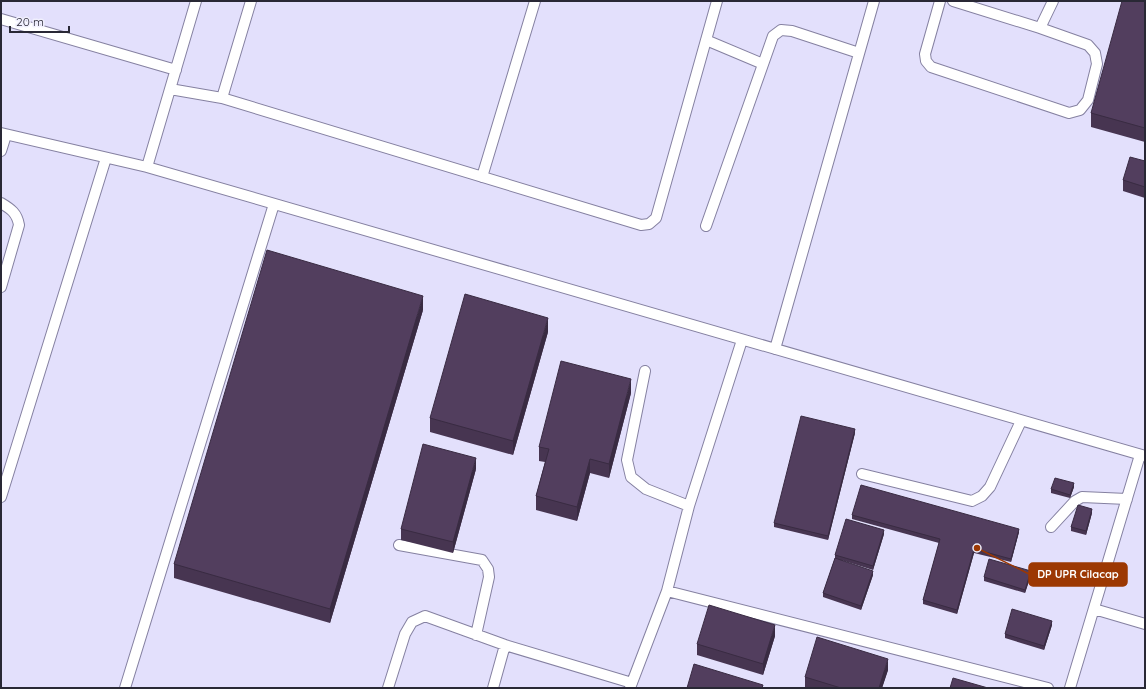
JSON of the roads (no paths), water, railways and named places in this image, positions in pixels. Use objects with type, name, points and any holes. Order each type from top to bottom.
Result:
[{"type":"lane","points":[[147,167],[196,1]]},
{"type":"lane","points":[[222,98],[251,1]]},
{"type":"lane","points":[[482,177],[535,1]]},
{"type":"lane","points":[[170,89],[222,98],[641,225],[650,224],[656,218],[717,1]]},
{"type":"lane","points":[[774,349],[874,1]]},
{"type":"lane","points":[[940,1],[925,54],[926,61],[931,67],[1069,113],[1080,110],[1088,100],[1097,64],[1096,53],[1088,45],[1040,28],[953,1]]},
{"type":"lane","points":[[1040,28],[1053,1]]},
{"type":"lane","points":[[1,18],[176,70]]},
{"type":"lane","points":[[706,226],[773,36],[781,30],[792,31],[859,53]]},
{"type":"lane","points":[[706,40],[763,64]]},
{"type":"lane","points":[[1,152],[4,134],[147,167],[1143,456],[1127,499],[1070,688]]},
{"type":"lane","points":[[1,497],[106,158]]},
{"type":"lane","points":[[1,203],[11,209],[17,217],[18,225],[1,287]]},
{"type":"lane","points":[[125,688],[274,204]]},
{"type":"lane","points":[[388,688],[405,634],[412,622],[425,616],[505,645],[631,686],[667,591],[689,506],[742,340]]},
{"type":"lane","points":[[646,371],[627,460],[631,477],[646,489],[689,506]]},
{"type":"lane","points":[[862,474],[972,501],[982,496],[990,487],[1021,421]]},
{"type":"lane","points":[[1051,526],[1075,501],[1082,497],[1127,499]]},
{"type":"lane","points":[[399,545],[482,560],[488,569],[489,577],[476,635]]},
{"type":"lane","points":[[667,591],[1048,688]]},
{"type":"lane","points":[[1094,609],[1145,624]]},
{"type":"lane","points":[[493,688],[505,645]]},
{"type":"place","name":"DP UPR Cilacap","points":[[977,548]]}]
